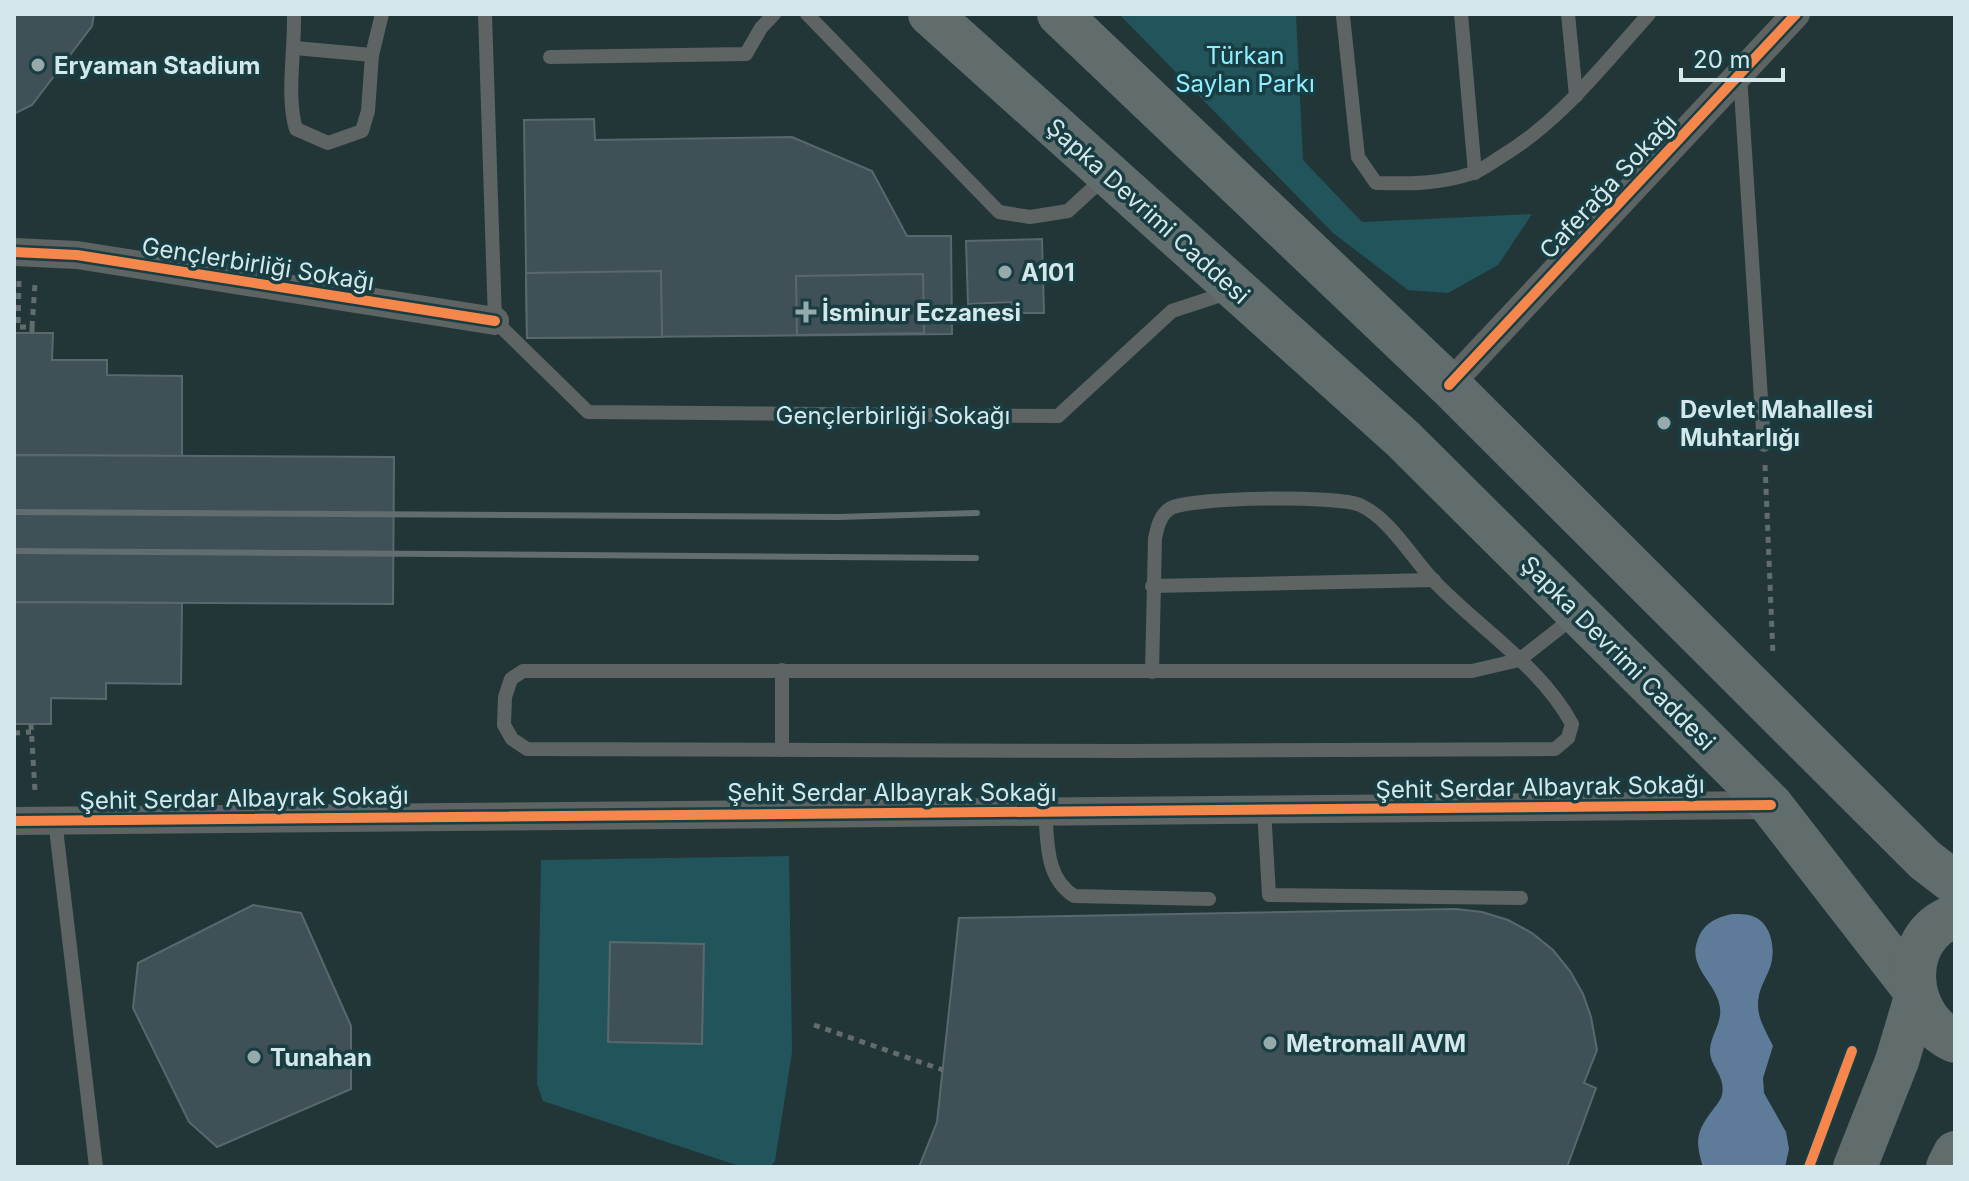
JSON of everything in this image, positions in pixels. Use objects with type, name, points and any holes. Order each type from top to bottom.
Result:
[{"type":"main road","name":"Şapka Devrimi Caddesi","points":[[930,14],[1403,439],[1771,805],[1915,992],[1920,1009],[1933,1027],[1955,1041]]},
{"type":"main road","points":[[1059,14],[1449,385],[1925,860],[1955,883]]},
{"type":"main road","points":[[1403,439],[1449,385]]},
{"type":"main road","points":[[1855,1167],[1897,1061],[1915,992],[1913,967],[1920,947],[1932,930],[1955,916]]},
{"type":"main road","points":[[1948,1167],[1955,1153]]},
{"type":"street","name":"Caferağa Sokağı","points":[[1449,385],[1796,14]]},
{"type":"street","name":"Gençlerbirliği Sokağı","points":[[14,252],[77,255],[495,321]]},
{"type":"street","name":"Şehit Serdar Albayrak Sokağı","points":[[14,821],[1771,805]]},
{"type":"lane","points":[[294,14],[295,48],[290,110],[296,129],[328,143],[362,131],[368,111],[372,55],[382,14]]},
{"type":"lane","points":[[485,14],[495,321]]},
{"type":"lane","points":[[550,57],[746,54],[761,28],[774,14]]},
{"type":"lane","points":[[807,14],[999,212],[1030,217],[1068,211],[1107,175]]},
{"type":"lane","points":[[1461,14],[1475,173]]},
{"type":"lane","points":[[1568,14],[1576,96]]},
{"type":"lane","points":[[1343,16],[1358,157],[1376,183],[1419,185],[1475,173],[1517,147],[1576,96],[1649,14]]},
{"type":"lane","points":[[295,48],[372,55]]},
{"type":"lane","points":[[1740,74],[1764,445]]},
{"type":"lane","name":"Gençlerbirliği Sokağı","points":[[495,321],[588,412],[1058,416],[1172,311],[1236,290]]},
{"type":"lane","points":[[1152,672],[1155,539],[1159,522],[1168,509],[1191,501],[1335,499],[1359,505],[1382,521],[1434,580],[1519,660],[1562,705],[1572,724],[1568,738],[1555,749],[782,750],[527,749],[512,739],[504,725],[505,697],[511,679],[523,671],[1152,672],[1472,671],[1519,660],[1578,613]]},
{"type":"lane","points":[[1152,586],[1434,580]]},
{"type":"lane","points":[[782,670],[782,750]]},
{"type":"lane","points":[[1264,809],[1269,895],[1521,898]]},
{"type":"lane","points":[[1045,811],[1051,869],[1061,888],[1074,896],[1209,899]]},
{"type":"lane","points":[[55,820],[96,1167]]},
{"type":"path","points":[[19,280],[18,327],[32,330],[35,280]]},
{"type":"path","points":[[1764,445],[1776,712]]},
{"type":"path","points":[[31,724],[34,780]]},
{"type":"path","points":[[14,733],[31,732]]},
{"type":"path","points":[[814,1025],[943,1070]]},
{"type":"green space","name":"Türkan Saylan Parkı","points":[[1119,14],[1296,14],[1303,160],[1362,222],[1532,214],[1498,265],[1448,293],[1408,290],[1333,233]]},
{"type":"green space","points":[[789,856],[792,1052],[775,1161],[770,1167],[742,1167],[543,1101],[537,1084],[541,860]]},
{"type":"shaded area","points":[[1733,914],[1759,919],[1771,938],[1773,955],[1760,991],[1758,1011],[1773,1046],[1763,1078],[1764,1093],[1786,1132],[1789,1149],[1785,1167],[1703,1167],[1699,1150],[1700,1131],[1720,1100],[1723,1088],[1710,1055],[1720,1008],[1695,951],[1706,926],[1715,919]]},
{"type":"building","name":"Eryaman Stadium","points":[[14,14],[94,14],[92,26],[32,105],[14,114]]},
{"type":"building","points":[[594,119],[595,140],[792,137],[872,171],[907,236],[951,236],[952,334],[527,338],[524,120]]},
{"type":"building","name":"A101","points":[[1042,239],[1044,313],[1015,313],[1011,302],[968,304],[966,241]]},
{"type":"building","points":[[661,271],[662,337],[527,338],[526,273]]},
{"type":"building","points":[[923,274],[924,333],[797,335],[796,276]]},
{"type":"building","points":[[14,333],[53,333],[52,360],[107,360],[107,375],[182,376],[182,456],[14,455]]},
{"type":"building","points":[[14,455],[394,457],[393,604],[14,602]]},
{"type":"building","points":[[14,602],[182,603],[181,684],[106,683],[106,699],[51,698],[51,724],[14,724]]},
{"type":"building","name":"Tunahan","points":[[253,905],[301,913],[351,1026],[351,1089],[217,1147],[189,1122],[133,1008],[138,963]]},
{"type":"building","name":"Metromall AVM","points":[[1456,909],[1482,912],[1508,920],[1532,933],[1553,950],[1583,994],[1597,1050],[1584,1083],[1596,1088],[1567,1167],[919,1167],[937,1122],[959,918]]},
{"type":"building","points":[[610,942],[704,944],[702,1044],[608,1042]]},
{"type":"railway","points":[[14,512],[838,517],[977,513]]},
{"type":"railway","points":[[14,551],[976,558]]},
{"type":"cycle path","points":[[1449,385],[1796,14]]},
{"type":"cycle path","points":[[14,252],[77,255],[495,321]]},
{"type":"cycle path","points":[[14,821],[1771,805]]},
{"type":"cycle path","points":[[1809,1167],[1852,1051]]},
{"type":"place","name":"Eryaman Stadium","points":[[38,65]]},
{"type":"place","name":"A101","points":[[1005,272]]},
{"type":"place","name":"İsminur Eczanesi","points":[[806,312]]},
{"type":"place","name":"Devlet Mahallesi Muhtarlığı","points":[[1664,423]]},
{"type":"place","name":"Metromall AVM","points":[[1270,1043]]},
{"type":"place","name":"Tunahan","points":[[254,1057]]}]
